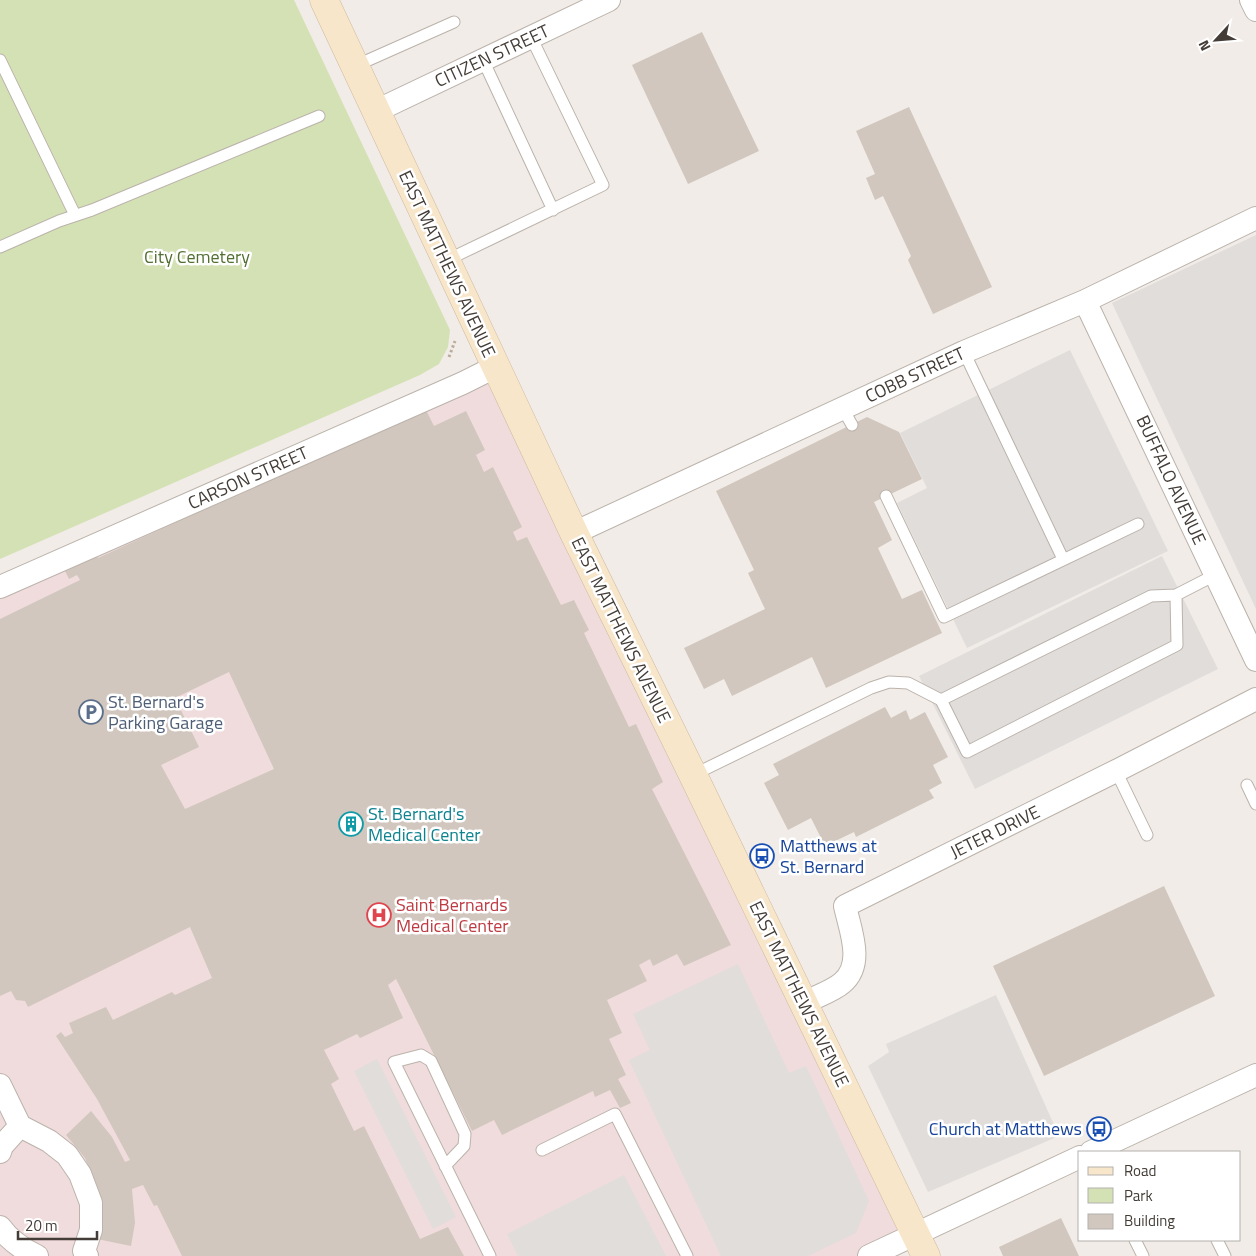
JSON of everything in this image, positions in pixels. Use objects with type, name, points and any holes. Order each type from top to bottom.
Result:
[{"type":"street","name":"EAST MATTHEWS AVENUE","points":[[324,0],[574,533],[921,1245]]},
{"type":"street","name":"CITIZEN STREET","points":[[376,111],[609,0]]},
{"type":"street","points":[[1251,0],[1256,10]]},
{"type":"street","name":"COBB STREET","points":[[574,533],[847,417],[964,352],[1085,300],[1256,218]]},
{"type":"street","name":"BUFFALO AVENUE","points":[[1085,300],[1256,660]]},
{"type":"street","name":"CARSON STREET","points":[[0,587],[495,368]]},
{"type":"street","name":"JETER DRIVE","points":[[804,1003],[842,983],[854,967],[855,954],[845,906],[1256,699]]},
{"type":"street","points":[[1093,1151],[1256,1075]]},
{"type":"street","points":[[0,1085],[20,1126],[49,1142],[67,1155],[80,1174],[91,1203],[91,1230],[83,1254]]},
{"type":"street","points":[[0,1152],[2,1146],[20,1126]]},
{"type":"street","points":[[869,1256],[921,1245],[1078,1159]]},
{"type":"street","points":[[2,1234],[23,1250],[37,1256]]},
{"type":"lane","points":[[355,66],[454,22]]},
{"type":"lane","points":[[445,261],[603,185],[531,37]]},
{"type":"lane","points":[[0,60],[75,215]]},
{"type":"lane","points":[[483,60],[553,210]]},
{"type":"lane","points":[[0,247],[319,116]]},
{"type":"lane","points":[[964,352],[1063,559]]},
{"type":"lane","points":[[886,496],[944,617],[1138,524]]},
{"type":"lane","points":[[941,700],[1151,596],[1176,596],[1216,575]]},
{"type":"lane","points":[[693,775],[871,688],[889,682],[908,682],[941,700],[967,752],[1177,645],[1176,596]]},
{"type":"lane","points":[[1116,771],[1147,835]]},
{"type":"lane","points":[[1248,785],[1256,804]]},
{"type":"lane","points":[[445,1166],[464,1146],[465,1134],[430,1061],[421,1055],[394,1062],[445,1166],[490,1256]]},
{"type":"lane","points":[[542,1150],[615,1114],[687,1256]]},
{"type":"lane","points":[[1136,1241],[1143,1256]]},
{"type":"lane","points":[[1218,1241],[1225,1256]]},
{"type":"shaded area","points":[[1256,235],[1256,609],[1112,303]]},
{"type":"shaded area","points":[[1070,350],[1168,551],[967,648],[897,503],[927,488],[900,433]]},
{"type":"shaded area","name":"Saint Bernards Medical Center","points":[[493,373],[915,1234],[869,1256],[0,1256],[0,597]]},
{"type":"shaded area","points":[[1162,556],[1218,669],[975,789],[919,676]]},
{"type":"shaded area","points":[[738,964],[789,1073],[806,1066],[869,1201],[856,1233],[808,1256],[721,1256],[629,1060],[650,1050],[633,1014]]},
{"type":"shaded area","points":[[996,995],[1059,1136],[928,1192],[868,1066],[889,1052],[886,1044]]},
{"type":"shaded area","points":[[377,1059],[456,1217],[433,1229],[354,1071]]},
{"type":"shaded area","points":[[624,1175],[666,1256],[518,1256],[507,1234]]},
{"type":"green space","name":"City Cemetery","points":[[0,0],[294,0],[450,330],[448,347],[439,364],[420,375],[0,559]]},
{"type":"building","points":[[702,32],[759,151],[688,184],[632,65]]},
{"type":"building","points":[[909,107],[992,287],[933,314],[908,260],[911,256],[883,196],[875,200],[866,178],[875,174],[856,131]]},
{"type":"building","name":"Saint Bernards Medical Center","points":[[425,408],[434,426],[466,411],[485,450],[476,455],[484,472],[493,467],[522,527],[513,532],[517,541],[527,537],[561,605],[574,600],[589,630],[584,633],[629,727],[636,724],[663,782],[652,789],[731,945],[684,966],[677,954],[653,966],[650,959],[639,965],[647,981],[607,1000],[622,1033],[609,1039],[626,1075],[618,1079],[631,1103],[620,1108],[610,1090],[595,1097],[593,1091],[502,1135],[494,1120],[472,1131],[396,979],[388,985],[403,1018],[360,1038],[357,1034],[324,1050],[339,1079],[331,1084],[354,1131],[364,1126],[420,1239],[448,1227],[464,1256],[182,1256],[157,1205],[154,1206],[143,1185],[132,1189],[135,1223],[131,1246],[97,1239],[100,1200],[97,1186],[85,1158],[66,1135],[91,1111],[112,1137],[125,1162],[130,1160],[97,1099],[56,1036],[61,1032],[65,1037],[73,1033],[69,1023],[106,1007],[113,1020],[172,992],[175,995],[212,978],[190,927],[28,1007],[25,1001],[16,1000],[11,991],[0,996],[0,619],[80,580],[77,575],[69,579],[62,565],[95,550],[98,558]],"holes":[[[229,672],[274,769],[185,809],[161,765],[199,747],[175,698]]]},
{"type":"building","points":[[867,417],[899,432],[922,479],[874,502],[892,540],[878,548],[902,599],[922,590],[942,633],[826,688],[812,657],[732,696],[724,679],[704,689],[684,648],[765,609],[748,573],[754,570],[716,491]]},
{"type":"building","points":[[885,707],[891,718],[906,710],[910,720],[925,712],[948,757],[933,765],[942,783],[929,790],[934,798],[856,837],[854,832],[825,846],[811,818],[788,830],[764,783],[779,775],[773,764]]},
{"type":"building","points":[[1164,886],[1215,996],[1044,1076],[993,966]]},
{"type":"building","points":[[1061,1218],[1079,1256],[1003,1256],[999,1247]]},
{"type":"place","name":"St. Bernard's Parking Garage","points":[[91,712]]},
{"type":"place","name":"St. Bernard's Medical Center","points":[[351,824]]},
{"type":"place","name":"Matthews at St. Bernard","points":[[762,856]]},
{"type":"place","name":"Saint Bernards Medical Center","points":[[379,915]]},
{"type":"place","name":"Church at Matthews","points":[[1099,1129]]}]
